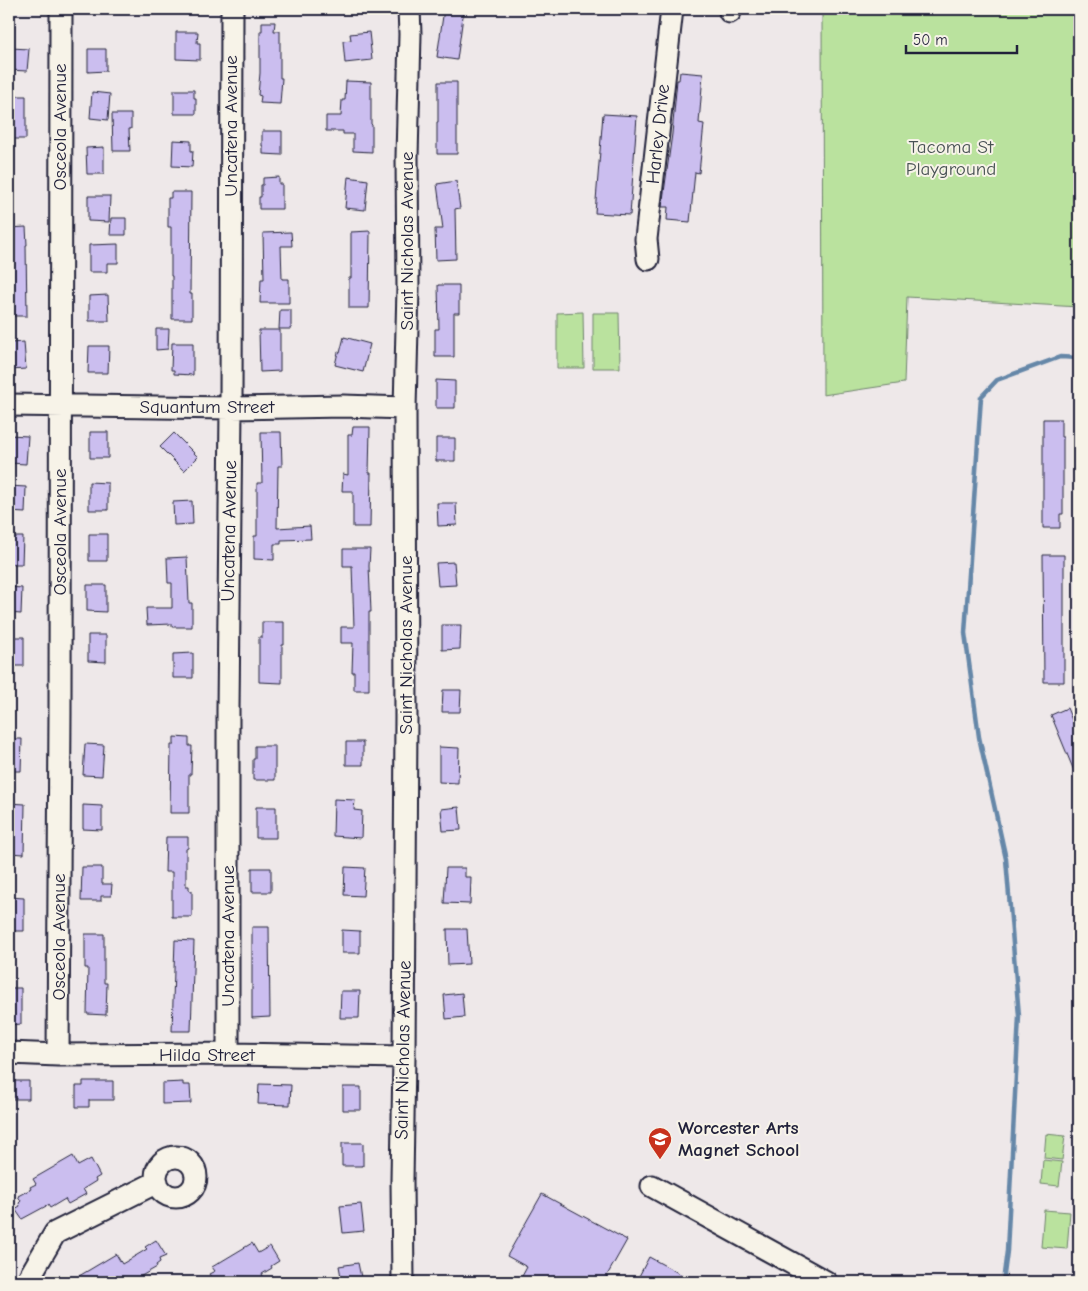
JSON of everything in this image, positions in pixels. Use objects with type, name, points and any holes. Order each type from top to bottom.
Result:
[{"type":"street","name":"Osceola Avenue","points":[[58,1055],[61,9]]},
{"type":"street","name":"Uncatena Avenue","points":[[228,1054],[232,9]]},
{"type":"street","name":"Saint Nicholas Avenue","points":[[403,1282],[402,1182],[406,727],[405,408],[408,288],[409,9]]},
{"type":"street","name":"Harley Drive","points":[[648,259],[646,239],[672,9]]},
{"type":"street","name":"Squantum Street","points":[[9,405],[231,408],[343,406],[405,408]]},
{"type":"street","name":"Hilda Street","points":[[9,1053],[58,1055],[404,1056]]},
{"type":"street","points":[[32,1282],[30,1276],[54,1233],[157,1182]]},
{"type":"street","points":[[652,1186],[826,1282]]},
{"type":"green space","name":"Tacoma St Playground","points":[[822,9],[1079,9],[1079,307],[907,297],[904,383],[823,395]]},
{"type":"green space","points":[[583,312],[584,368],[557,368],[557,313]]},
{"type":"green space","points":[[593,313],[619,313],[620,368],[593,368]]},
{"type":"green space","points":[[1046,1134],[1065,1136],[1062,1160],[1044,1158]]},
{"type":"green space","points":[[1043,1160],[1062,1162],[1059,1186],[1041,1184]]},
{"type":"green space","points":[[1044,1210],[1070,1212],[1067,1249],[1041,1247]]},
{"type":"building","points":[[444,9],[464,9],[457,60],[437,57]]},
{"type":"building","points":[[262,22],[275,22],[274,31],[280,31],[280,78],[282,78],[280,104],[260,103],[261,96],[258,95],[260,31],[262,31]]},
{"type":"building","points":[[176,32],[198,32],[197,43],[200,43],[200,60],[176,59]]},
{"type":"building","points":[[369,32],[372,60],[345,63],[343,41],[351,40],[350,34]]},
{"type":"building","points":[[11,48],[29,49],[27,71],[9,70]]},
{"type":"building","points":[[88,49],[106,49],[106,71],[88,72]]},
{"type":"building","points":[[680,72],[703,74],[699,123],[704,124],[699,173],[695,172],[690,222],[667,220],[668,207],[662,207],[677,80],[679,80]]},
{"type":"building","points":[[346,81],[371,82],[372,152],[353,151],[353,134],[343,134],[343,131],[326,131],[326,116],[341,116],[342,100],[345,100]]},
{"type":"building","points":[[438,82],[457,82],[457,154],[437,154]]},
{"type":"building","points":[[174,90],[194,90],[196,114],[174,114]]},
{"type":"building","points":[[92,92],[110,94],[108,120],[90,118]]},
{"type":"building","points":[[9,96],[26,96],[26,139],[9,139]]},
{"type":"building","points":[[112,114],[131,114],[131,129],[129,129],[130,151],[113,151]]},
{"type":"building","points":[[603,114],[637,116],[630,215],[595,213]]},
{"type":"building","points":[[262,131],[282,131],[282,155],[263,154]]},
{"type":"building","points":[[173,140],[191,141],[191,151],[193,151],[192,167],[172,166]]},
{"type":"building","points":[[104,147],[104,174],[87,174],[86,148]]},
{"type":"building","points":[[279,177],[279,184],[282,184],[282,209],[259,209],[259,197],[261,197],[263,178]]},
{"type":"building","points":[[348,177],[368,180],[365,210],[345,208]]},
{"type":"building","points":[[456,181],[460,208],[455,209],[456,259],[436,260],[435,229],[443,229],[437,184]]},
{"type":"building","points":[[171,192],[191,192],[190,294],[192,294],[192,319],[172,319],[171,227],[168,227],[168,198],[171,198]]},
{"type":"building","points":[[88,196],[110,196],[109,222],[88,221]]},
{"type":"building","points":[[111,218],[126,218],[126,235],[110,235]]},
{"type":"building","points":[[26,227],[27,316],[9,316],[9,228]]},
{"type":"building","points":[[370,231],[369,308],[349,308],[351,232]]},
{"type":"building","points":[[291,232],[292,246],[281,246],[282,279],[289,279],[289,303],[260,303],[261,279],[264,279],[263,233]]},
{"type":"building","points":[[118,244],[118,263],[107,263],[107,272],[89,272],[89,245]]},
{"type":"building","points":[[438,285],[459,285],[459,313],[454,313],[454,357],[435,357],[435,329],[439,329]]},
{"type":"building","points":[[108,295],[109,321],[89,321],[89,296]]},
{"type":"building","points":[[280,310],[291,310],[291,329],[279,329]]},
{"type":"building","points":[[156,329],[169,329],[168,349],[156,350]]},
{"type":"building","points":[[259,330],[280,330],[280,371],[260,372]]},
{"type":"building","points":[[344,337],[370,344],[363,372],[335,365]]},
{"type":"building","points":[[24,342],[26,369],[9,370],[9,343]]},
{"type":"building","points":[[172,343],[193,343],[193,375],[174,374],[174,370],[171,370]]},
{"type":"building","points":[[89,346],[109,346],[108,373],[88,373]]},
{"type":"building","points":[[436,380],[455,381],[455,408],[436,408]]},
{"type":"building","points":[[1043,419],[1061,419],[1061,437],[1063,437],[1063,514],[1060,514],[1060,528],[1043,528]]},
{"type":"building","points":[[353,427],[370,427],[370,527],[353,527],[353,491],[342,491],[343,474],[348,475],[348,435],[352,435]]},
{"type":"building","points":[[90,432],[108,432],[108,458],[90,458]]},
{"type":"building","points":[[261,432],[281,432],[282,466],[278,466],[277,528],[310,526],[311,539],[281,540],[281,544],[274,544],[274,560],[254,559],[254,536],[257,536],[257,483],[262,483]]},
{"type":"building","points":[[174,433],[198,457],[184,471],[160,447]]},
{"type":"building","points":[[9,435],[28,436],[26,464],[9,463]]},
{"type":"building","points":[[436,438],[455,438],[455,461],[436,461]]},
{"type":"building","points":[[89,482],[108,483],[108,510],[89,510]]},
{"type":"building","points":[[9,486],[26,487],[25,513],[9,512]]},
{"type":"building","points":[[192,501],[193,524],[174,525],[173,502]]},
{"type":"building","points":[[437,503],[456,503],[457,525],[438,526]]},
{"type":"building","points":[[89,534],[107,534],[107,561],[89,561]]},
{"type":"building","points":[[9,537],[23,537],[22,564],[9,564]]},
{"type":"building","points":[[343,549],[370,549],[369,690],[354,690],[354,672],[352,672],[353,643],[341,643],[341,627],[354,627],[352,566],[343,566]]},
{"type":"building","points":[[1043,555],[1064,555],[1064,682],[1044,682]]},
{"type":"building","points":[[187,557],[189,603],[192,603],[192,627],[172,627],[172,624],[147,625],[146,608],[172,608],[172,583],[168,583],[167,558]]},
{"type":"building","points":[[454,562],[456,585],[438,586],[436,563]]},
{"type":"building","points":[[87,585],[106,585],[106,612],[87,611]]},
{"type":"building","points":[[9,587],[22,588],[21,614],[9,613]]},
{"type":"building","points":[[262,622],[284,622],[282,683],[259,682],[259,637],[262,637]]},
{"type":"building","points":[[442,625],[461,625],[460,649],[442,650]]},
{"type":"building","points":[[88,635],[106,635],[106,662],[88,661]]},
{"type":"building","points":[[9,637],[24,637],[24,666],[9,666]]},
{"type":"building","points":[[193,653],[193,678],[173,678],[173,654]]},
{"type":"building","points":[[443,690],[461,690],[460,712],[442,712]]},
{"type":"building","points":[[1067,708],[1079,737],[1079,783],[1051,715]]},
{"type":"building","points":[[174,737],[189,738],[189,746],[192,746],[191,774],[189,774],[189,813],[170,813],[171,745],[174,745]]},
{"type":"building","points":[[9,739],[22,739],[21,771],[9,771]]},
{"type":"building","points":[[346,742],[363,742],[363,765],[346,765]]},
{"type":"building","points":[[85,744],[104,745],[102,776],[83,775]]},
{"type":"building","points":[[255,746],[275,746],[275,780],[253,780]]},
{"type":"building","points":[[439,747],[459,748],[458,783],[439,782]]},
{"type":"building","points":[[334,799],[355,800],[354,810],[362,811],[361,838],[333,836]]},
{"type":"building","points":[[9,803],[25,804],[24,854],[9,853]]},
{"type":"building","points":[[83,805],[102,806],[102,830],[83,829]]},
{"type":"building","points":[[256,807],[276,807],[276,838],[256,838]]},
{"type":"building","points":[[459,807],[461,830],[443,831],[441,809]]},
{"type":"building","points":[[166,837],[188,837],[188,848],[186,849],[186,886],[189,886],[189,891],[192,891],[192,917],[172,917],[172,872],[165,872]]},
{"type":"building","points":[[82,867],[102,867],[102,884],[112,884],[111,896],[101,896],[101,901],[81,901]]},
{"type":"building","points":[[345,867],[365,868],[363,896],[344,895]]},
{"type":"building","points":[[252,868],[271,868],[271,892],[252,892]]},
{"type":"building","points":[[446,868],[465,868],[465,877],[471,877],[470,904],[444,903]]},
{"type":"building","points":[[9,897],[24,898],[24,931],[9,931]]},
{"type":"building","points":[[252,927],[269,927],[270,1017],[252,1018]]},
{"type":"building","points":[[447,929],[467,929],[469,964],[448,965]]},
{"type":"building","points":[[342,930],[360,931],[360,953],[342,953]]},
{"type":"building","points":[[85,934],[104,934],[104,983],[107,983],[106,1015],[87,1014],[88,968],[85,968]]},
{"type":"building","points":[[175,940],[194,941],[191,1031],[172,1031]]},
{"type":"building","points":[[9,988],[21,988],[21,1024],[9,1025]]},
{"type":"building","points":[[341,991],[360,991],[359,1018],[340,1018]]},
{"type":"building","points":[[462,993],[464,1017],[446,1019],[444,995]]},
{"type":"building","points":[[9,1081],[29,1081],[29,1099],[9,1099]]},
{"type":"building","points":[[83,1081],[113,1081],[113,1100],[89,1100],[89,1107],[76,1107],[76,1086],[83,1086]]},
{"type":"building","points":[[183,1082],[183,1085],[190,1085],[191,1103],[162,1104],[162,1083]]},
{"type":"building","points":[[259,1084],[291,1085],[290,1105],[258,1104]]},
{"type":"building","points":[[343,1087],[361,1087],[361,1110],[343,1110]]},
{"type":"building","points":[[342,1143],[363,1143],[363,1166],[342,1166]]},
{"type":"building","points":[[73,1156],[78,1166],[91,1159],[100,1176],[95,1179],[96,1181],[83,1189],[86,1194],[68,1204],[65,1199],[50,1208],[48,1205],[22,1219],[15,1209],[20,1206],[19,1203],[21,1201],[18,1196],[36,1184],[33,1179]]},
{"type":"building","points":[[542,1194],[627,1240],[605,1279],[601,1282],[519,1282],[527,1267],[507,1256]]},
{"type":"building","points":[[361,1204],[364,1231],[343,1233],[340,1206]]},
{"type":"building","points":[[156,1240],[166,1256],[159,1259],[160,1262],[156,1265],[157,1267],[131,1282],[69,1282],[116,1254],[122,1264],[147,1249],[145,1247]]},
{"type":"building","points":[[252,1243],[258,1253],[270,1246],[279,1261],[262,1274],[263,1276],[253,1282],[214,1282],[209,1274],[215,1271],[212,1267]]},
{"type":"building","points":[[649,1257],[695,1282],[636,1282]]},
{"type":"building","points":[[358,1263],[362,1282],[342,1282],[339,1266]]},
{"type":"waterway","points":[[1003,1282],[1007,1251],[1019,1016],[1006,859],[979,737],[965,633],[981,397],[997,380],[1060,357],[1079,358]]},
{"type":"place","name":"Worcester Arts Magnet School","points":[[660,1160]]}]
